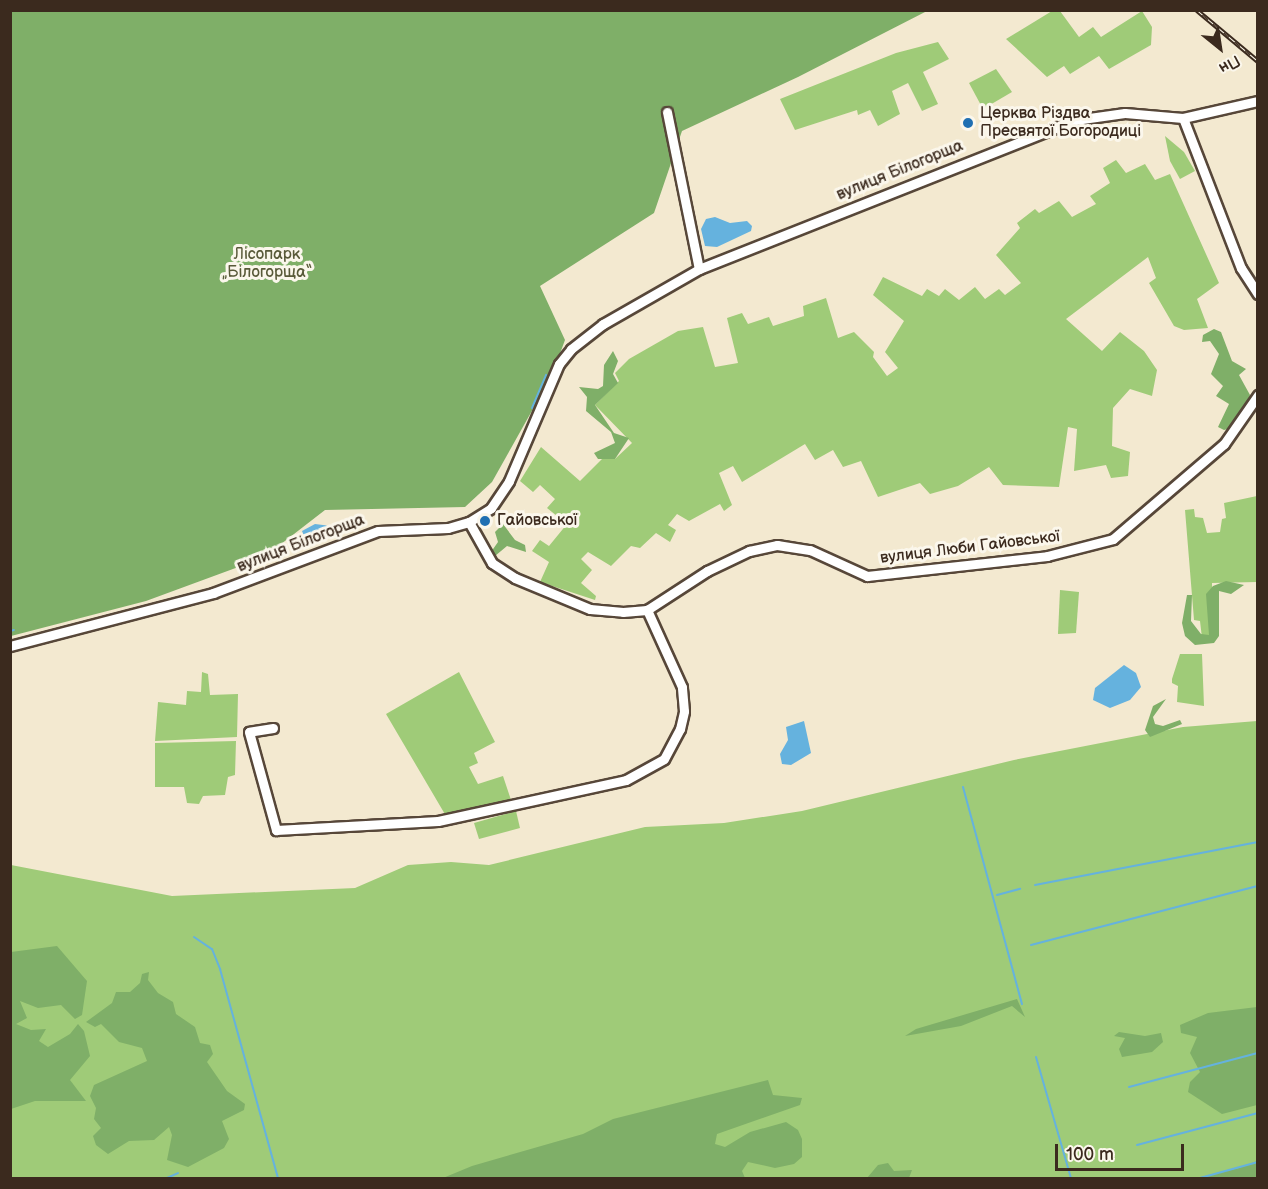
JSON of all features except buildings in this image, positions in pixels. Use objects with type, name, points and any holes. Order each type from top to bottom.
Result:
[{"type":"street","name":"вулиця Білогорща","points":[[10,646],[213,593],[378,531],[448,528],[469,522],[491,508],[509,481],[555,372],[571,349],[611,318],[699,269],[1075,120],[1125,113],[1183,118],[1257,101]]},
{"type":"street","points":[[667,112],[699,269]]},
{"type":"street","points":[[1183,118],[1241,268],[1257,294]]},
{"type":"street","name":"вулиця Люби Гайовської","points":[[647,610],[707,571],[749,551],[777,545],[810,550],[867,576],[1047,556],[1104,543],[1210,458],[1257,395]]},
{"type":"street","points":[[273,728],[249,732],[276,830],[438,821],[626,780],[657,766],[670,750],[680,729],[684,701],[647,610],[590,609],[514,579],[483,551],[469,522]]},
{"type":"green space","name":"Лісопарк „Білогорща“","points":[[11,11],[927,11],[798,77],[682,131],[654,213],[540,286],[565,340],[552,375],[492,482],[465,507],[325,510],[263,558],[146,601],[11,636]]},
{"type":"green space","points":[[1052,11],[1060,11],[1079,37],[1093,27],[1101,37],[1142,11],[1152,27],[1151,45],[1109,69],[1099,56],[1070,74],[1064,66],[1047,77],[1006,39]]},
{"type":"green space","points":[[938,42],[949,59],[923,72],[938,104],[922,111],[908,83],[892,91],[900,114],[878,126],[870,110],[858,115],[857,110],[795,130],[780,99],[896,53]]},
{"type":"green space","points":[[996,69],[1012,92],[983,109],[969,83]]},
{"type":"green space","points":[[1165,136],[1184,152],[1195,171],[1180,179],[1170,161]]},
{"type":"green space","points":[[1116,160],[1126,173],[1145,164],[1155,180],[1170,174],[1219,283],[1197,299],[1208,328],[1184,330],[1174,326],[1149,283],[1156,278],[1148,257],[1066,319],[1102,351],[1120,332],[1144,351],[1157,370],[1152,396],[1130,389],[1113,408],[1112,446],[1130,452],[1128,476],[1111,478],[1106,465],[1074,471],[1077,429],[1068,427],[1059,487],[1003,485],[989,467],[958,486],[930,494],[920,483],[878,497],[861,461],[843,467],[833,450],[815,460],[805,444],[742,482],[733,466],[719,473],[732,505],[724,511],[720,504],[689,521],[677,514],[668,525],[676,530],[670,542],[656,533],[640,548],[631,546],[611,566],[588,552],[581,559],[592,570],[581,583],[596,596],[595,600],[540,582],[549,562],[532,551],[540,540],[549,546],[567,524],[547,508],[555,499],[540,485],[533,492],[520,481],[541,447],[580,481],[607,454],[615,459],[632,443],[595,405],[619,381],[615,373],[629,359],[678,331],[703,327],[715,367],[738,363],[727,318],[742,313],[748,324],[769,317],[773,326],[804,316],[803,306],[826,298],[838,338],[854,332],[874,352],[873,357],[887,376],[898,368],[885,352],[904,321],[873,295],[883,277],[922,296],[927,289],[939,296],[945,289],[959,300],[975,287],[985,299],[999,289],[1005,295],[1021,283],[996,255],[1020,228],[1017,223],[1035,209],[1039,213],[1059,201],[1072,217],[1096,204],[1090,196],[1110,183],[1103,168]]},
{"type":"green space","points":[[1214,329],[1221,332],[1232,361],[1246,369],[1239,375],[1250,395],[1244,413],[1232,428],[1224,430],[1218,427],[1229,404],[1216,396],[1223,386],[1211,374],[1219,354],[1210,341],[1202,342],[1203,335]]},
{"type":"green space","points":[[613,351],[618,361],[613,374],[618,383],[595,405],[614,433],[629,438],[615,459],[598,459],[594,453],[615,443],[611,432],[586,411],[587,397],[579,387],[598,389],[603,386],[604,365]]},
{"type":"green space","points":[[1257,496],[1257,582],[1212,583],[1213,637],[1202,638],[1200,621],[1194,620],[1185,510],[1194,509],[1195,517],[1203,518],[1207,533],[1220,532],[1222,519],[1226,518],[1224,503]]},
{"type":"green space","points":[[503,524],[515,540],[525,545],[526,552],[507,546],[495,556],[491,552],[498,542],[495,532]]},
{"type":"green space","points":[[1226,581],[1244,585],[1231,594],[1219,591],[1219,636],[1214,643],[1195,645],[1185,636],[1182,623],[1187,595],[1192,595],[1191,621],[1201,634],[1209,635],[1206,594],[1213,586]]},
{"type":"green space","points":[[1060,590],[1079,592],[1076,633],[1058,634]]},
{"type":"green space","points":[[1180,654],[1202,654],[1204,706],[1177,702],[1178,686],[1172,683],[1172,679]]},
{"type":"green space","points":[[202,672],[208,674],[210,695],[238,694],[237,737],[155,741],[158,702],[186,705],[187,691],[201,692]]},
{"type":"green space","points":[[459,672],[495,742],[474,753],[478,763],[469,767],[478,784],[503,776],[511,800],[446,816],[386,714]]},
{"type":"green space","points":[[1166,699],[1153,717],[1155,724],[1163,726],[1180,720],[1182,724],[1150,737],[1145,730],[1153,706]]},
{"type":"green space","points":[[1257,721],[1257,1178],[11,1178],[11,865],[172,896],[355,888],[408,865],[451,862],[489,865],[645,827],[724,823],[802,811],[1014,760],[1183,727]]},
{"type":"green space","points":[[236,741],[235,775],[228,777],[225,795],[203,796],[199,804],[187,803],[184,787],[155,787],[155,743]]},
{"type":"green space","points":[[516,811],[520,828],[479,839],[474,823]]},
{"type":"green space","points":[[57,946],[87,981],[82,1015],[75,1019],[61,1005],[38,1008],[20,1001],[27,1018],[16,1024],[31,1030],[46,1029],[39,1041],[48,1047],[70,1034],[78,1024],[84,1031],[90,1056],[70,1080],[86,1101],[35,1101],[11,1109],[11,952]]},
{"type":"green space","points":[[149,972],[148,980],[158,993],[173,1002],[176,1014],[195,1027],[200,1043],[210,1045],[213,1054],[207,1062],[227,1091],[245,1104],[244,1110],[222,1121],[229,1139],[224,1148],[188,1167],[167,1160],[172,1135],[169,1127],[154,1140],[129,1141],[108,1154],[96,1145],[93,1136],[101,1128],[94,1119],[96,1108],[90,1096],[94,1085],[147,1061],[142,1048],[119,1042],[101,1024],[95,1027],[86,1022],[112,1003],[116,992],[130,992],[140,983],[142,974]]},
{"type":"green space","points":[[1017,999],[1025,1017],[1012,1006],[961,1026],[905,1036],[916,1029]]},
{"type":"green space","points":[[1257,1007],[1257,1105],[1222,1114],[1188,1092],[1190,1082],[1200,1072],[1190,1053],[1197,1037],[1181,1033],[1180,1025],[1208,1013]]},
{"type":"green space","points":[[1119,1032],[1145,1036],[1161,1033],[1163,1042],[1152,1052],[1122,1057],[1119,1049],[1125,1038],[1114,1036]]},
{"type":"green space","points":[[768,1080],[773,1095],[802,1098],[800,1105],[717,1134],[715,1144],[725,1147],[750,1132],[786,1122],[798,1130],[802,1139],[802,1157],[794,1164],[775,1168],[748,1162],[742,1171],[745,1178],[443,1178],[472,1166],[583,1134],[613,1119]]},
{"type":"green space","points":[[1257,1161],[1257,1178],[1197,1178],[1239,1168]]},
{"type":"green space","points":[[888,1163],[894,1171],[912,1170],[909,1178],[867,1178],[878,1165]]},
{"type":"water","points":[[715,217],[730,223],[747,221],[752,226],[751,231],[717,247],[705,246],[701,229],[706,219]]},
{"type":"water","points":[[315,524],[331,526],[331,535],[307,544],[302,531]]},
{"type":"water","points":[[1124,665],[1136,673],[1141,687],[1130,700],[1110,708],[1093,700],[1095,688]]},
{"type":"water","points":[[804,721],[811,753],[791,765],[782,764],[780,754],[788,740],[786,727]]},
{"type":"waterway","points":[[532,408],[546,375]]},
{"type":"waterway","points":[[10,631],[14,630]]},
{"type":"waterway","points":[[963,787],[1022,1004]]},
{"type":"waterway","points":[[1035,885],[1258,842]]},
{"type":"waterway","points":[[1031,945],[1258,886]]},
{"type":"waterway","points":[[997,895],[1020,889]]},
{"type":"waterway","points":[[194,937],[212,949],[220,969],[278,1178]]},
{"type":"waterway","points":[[1129,1087],[1258,1053]]},
{"type":"waterway","points":[[1036,1057],[1071,1178]]},
{"type":"waterway","points":[[1137,1145],[1258,1113]]},
{"type":"waterway","points":[[1200,1178],[1258,1162]]},
{"type":"waterway","points":[[167,1178],[178,1173]]},
{"type":"railway","points":[[1197,10],[1258,61]]},
{"type":"place","name":"Церква Різдва Пресвятої Богородиці","points":[[968,123]]},
{"type":"place","name":"Гайовської","points":[[485,521]]}]
